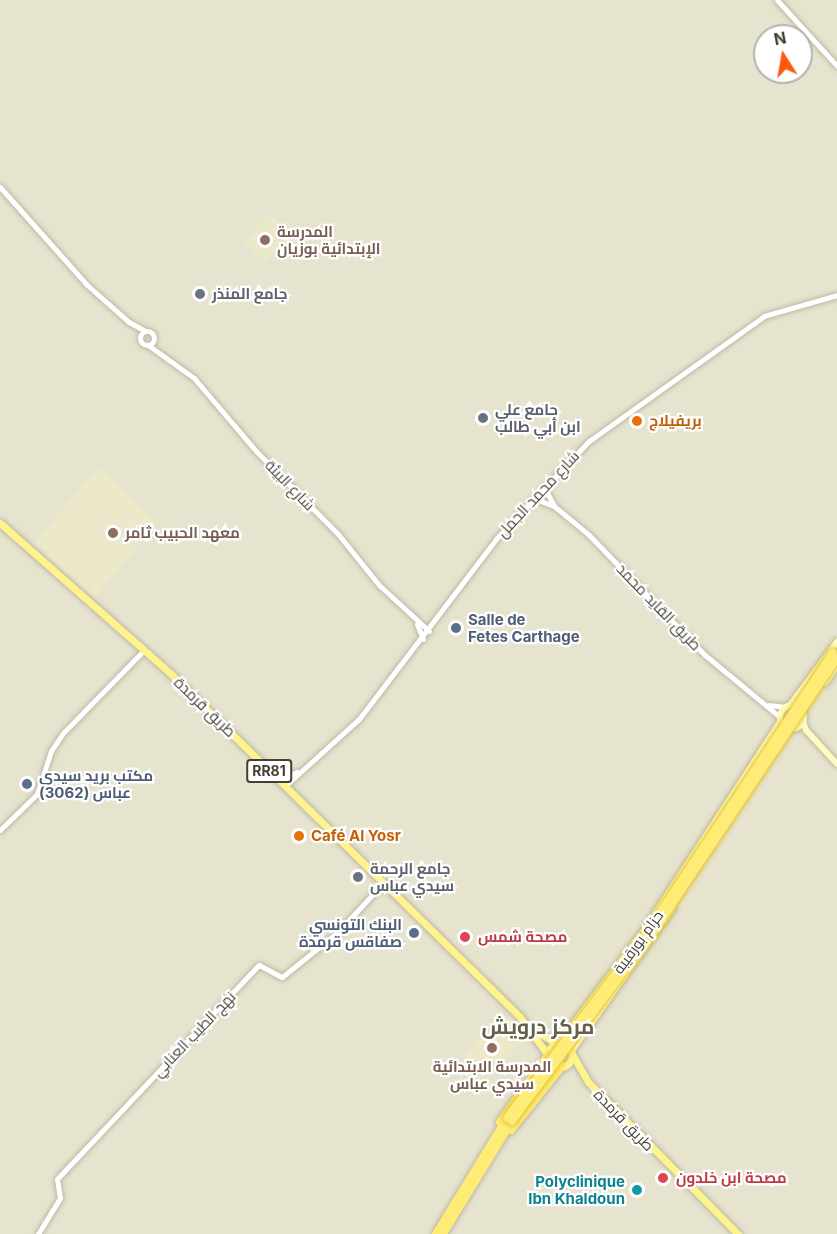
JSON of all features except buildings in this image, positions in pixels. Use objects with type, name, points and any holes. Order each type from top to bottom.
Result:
[{"type":"highway","name":"حزام بورقيبة","points":[[436,1234],[510,1120],[652,934],[836,653]]},
{"type":"highway","points":[[486,1155],[503,1116],[548,1054]]},
{"type":"highway","points":[[486,1155],[562,1066]]},
{"type":"highway","name":"حزام بورقيبة","points":[[443,1234],[486,1155]]},
{"type":"main road","name":"طريق قرمدة","points":[[0,523],[144,650],[279,780],[530,1027],[548,1054]]},
{"type":"main road","points":[[806,730],[788,728],[781,718],[837,642]]},
{"type":"main road","points":[[796,728],[837,666]]},
{"type":"main road","points":[[788,706],[801,709],[806,730],[837,764]]},
{"type":"main road","name":"حزام بورقيبة","points":[[558,1043],[625,954],[706,835],[781,718]]},
{"type":"main road","name":"حزام بورقيبة","points":[[572,1053],[636,964],[796,728]]},
{"type":"main road","points":[[706,835],[717,843]]},
{"type":"main road","points":[[625,954],[636,964]]},
{"type":"main road","name":"طريق قرمدة","points":[[530,1027],[558,1043]]},
{"type":"main road","points":[[548,1054],[558,1043]]},
{"type":"main road","name":"RR81","points":[[558,1043],[572,1053]]},
{"type":"main road","name":"طريق قرمدة","points":[[572,1053],[588,1082]]},
{"type":"main road","points":[[562,1066],[572,1053]]},
{"type":"main road","name":"RR81","points":[[548,1054],[554,1065],[562,1066]]},
{"type":"main road","name":"طريق قرمدة","points":[[562,1066],[588,1082],[738,1234]]},
{"type":"street","points":[[777,0],[837,66]]},
{"type":"street","points":[[0,187],[86,284],[129,322],[154,337],[148,345]]},
{"type":"street","name":"شارع محمد الجمل","points":[[285,786],[301,769],[359,719],[423,640],[496,538],[596,435],[756,321],[777,310],[837,295]]},
{"type":"street","points":[[129,322],[140,338],[145,331]]},
{"type":"street","name":"شارع البيئة","points":[[154,337],[167,357]]},
{"type":"street","name":"شارع البيئة","points":[[140,338],[167,357],[202,387],[410,616],[428,632]]},
{"type":"street","name":"طريق القايد محمد","points":[[544,487],[554,506]]},
{"type":"street","name":"طريق القايد محمد","points":[[533,498],[554,506],[589,535],[705,655],[781,718]]},
{"type":"street","points":[[423,640],[417,623],[435,622]]},
{"type":"street","points":[[0,830],[37,794],[51,751],[64,732],[144,650]]},
{"type":"street","points":[[767,705],[788,706]]},
{"type":"street","name":"شارع محمد الجمل","points":[[279,780],[301,769]]},
{"type":"street","name":"نهج الطيب العنابي","points":[[38,1234],[60,1198],[57,1179],[259,965],[282,977],[338,932],[383,884]]},
{"type":"shaded area","points":[[0,0],[837,0],[837,1234],[0,1234]]},
{"type":"shaded area","name":"المدرسة الإبتدائية بوزيان","points":[[267,216],[272,216],[290,236],[265,261],[244,242]]},
{"type":"shaded area","name":"معهد الحبيب ثامر","points":[[99,466],[157,524],[96,596],[91,596],[33,544]]},
{"type":"shaded area","name":"المدرسة الابتدائية سيدي عباس","points":[[509,1016],[527,1035],[489,1076],[463,1055],[481,1035],[487,1040]]},
{"type":"place","name":"المدرسة الإبتدائية بوزيان","points":[[265,240]]},
{"type":"place","name":"جامع المنذر","points":[[200,294]]},
{"type":"place","name":"جامع علي ابن أبي طالب","points":[[483,418]]},
{"type":"place","name":"بريفيلاج","points":[[637,421]]},
{"type":"place","name":"معهد الحبيب ثامر","points":[[113,533]]},
{"type":"place","name":"Salle de Fetes Carthage","points":[[456,628]]},
{"type":"place","name":"مكتب بريد سيدي عباس (3062)","points":[[27,784]]},
{"type":"place","name":"Café Al Yosr","points":[[299,836]]},
{"type":"place","name":"جامع الرحمة سيدي عباس","points":[[358,877]]},
{"type":"place","name":"البنك التونسي صفاقس قرمدة","points":[[414,933]]},
{"type":"place","name":"مصحة شمس","points":[[465,937]]},
{"type":"place","name":"المدرسة الابتدائية سيدي عباس","points":[[492,1048]]},
{"type":"place","name":"مصحة ابن خلدون","points":[[663,1178]]},
{"type":"place","name":"Polyclinique Ibn Khaldoun","points":[[637,1190]]},
{"type":"district","name":"مركز درويش","points":[[538,1027]]}]
